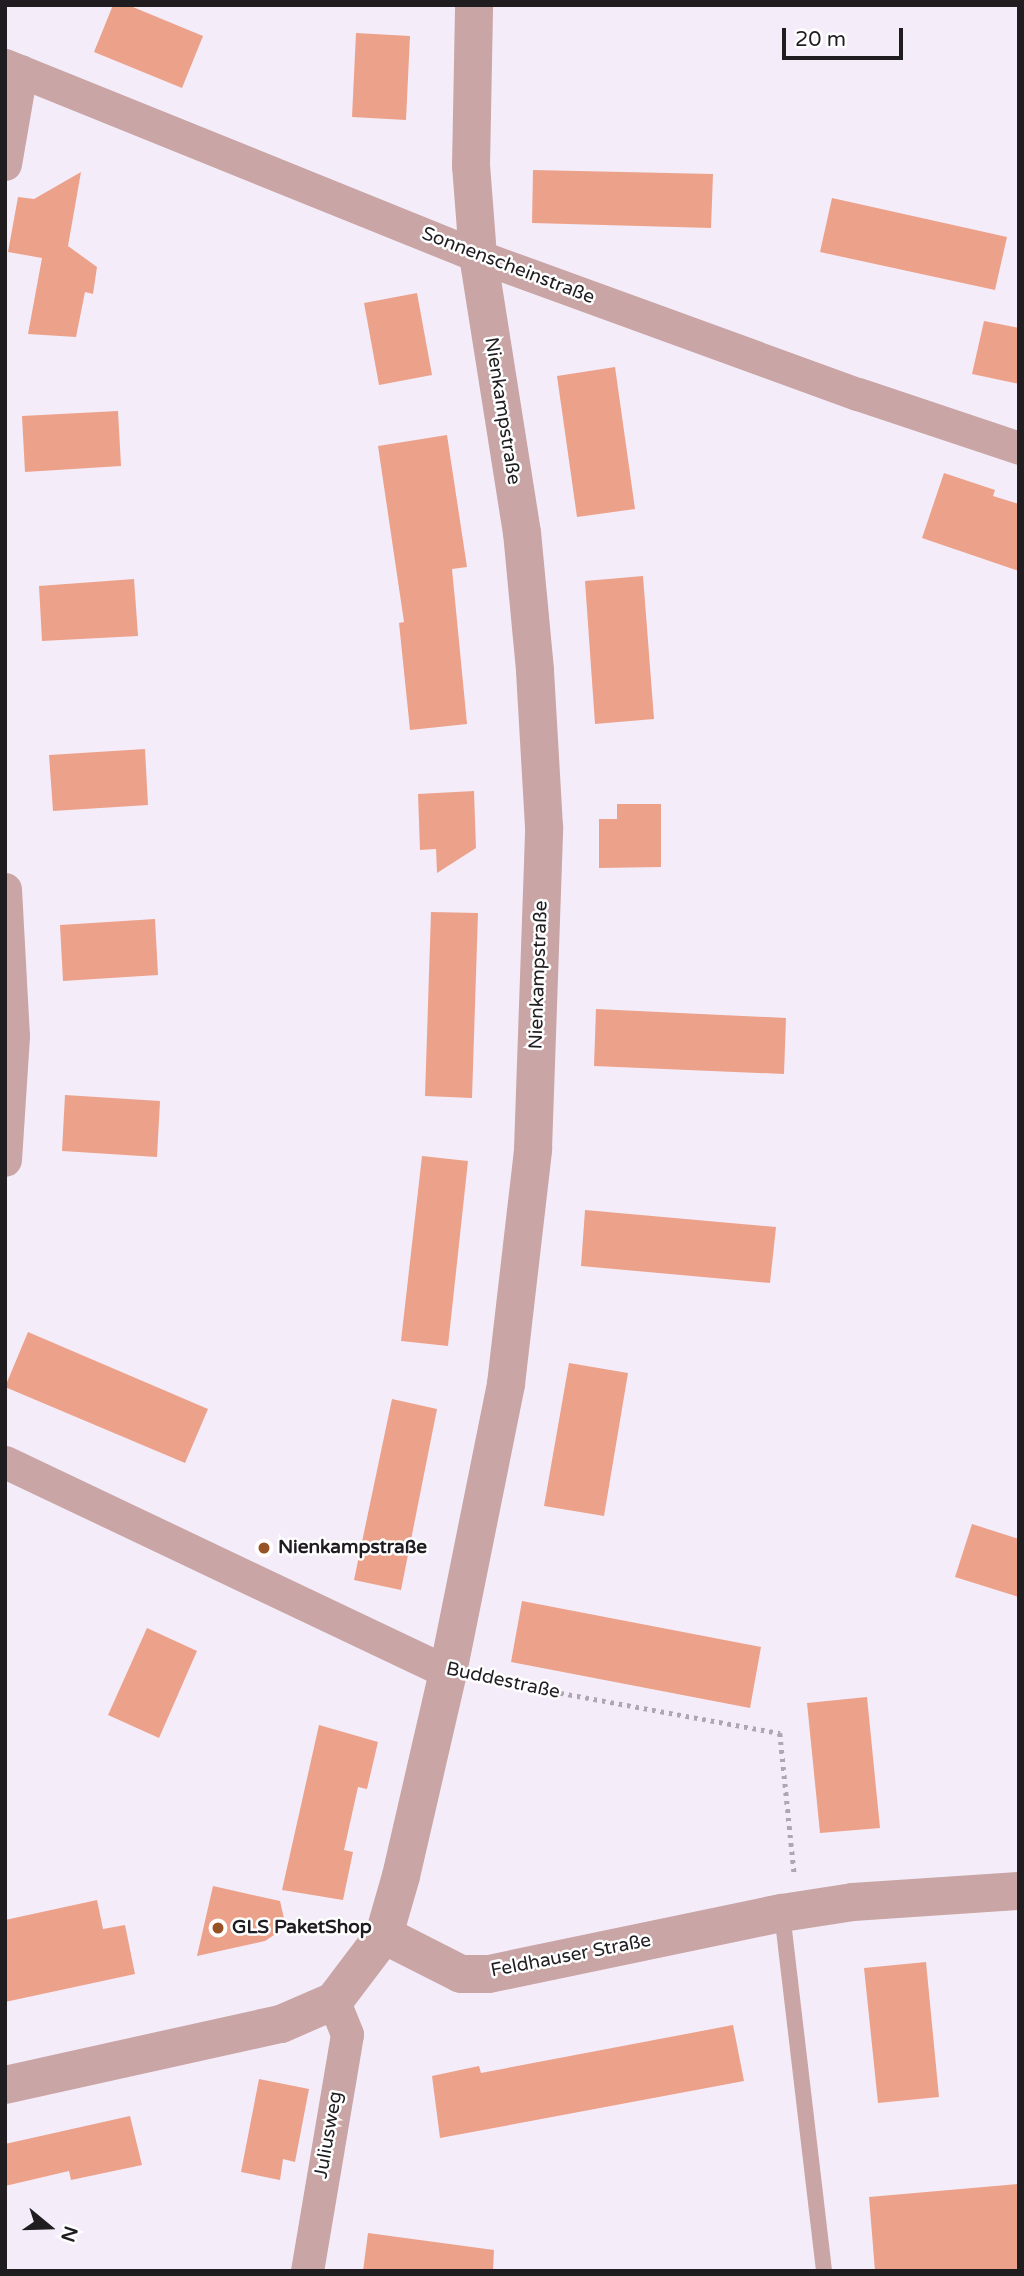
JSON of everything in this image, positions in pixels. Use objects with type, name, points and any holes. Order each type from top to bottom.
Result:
[{"type":"street","name":"Nienkampstraße","points":[[384,1935],[401,1875],[448,1672],[506,1384],[533,1149],[544,827],[535,670],[522,533],[478,256],[471,166],[474,5]]},
{"type":"street","name":"Sonnenscheinstraße","points":[[13,68],[478,256],[858,394],[1019,447]]},
{"type":"street","points":[[5,164],[13,68]]},
{"type":"street","points":[[5,889],[13,1037],[5,1160]]},
{"type":"street","name":"Buddestraße","points":[[5,1462],[448,1672]]},
{"type":"street","name":"Feldhauser Straße","points":[[384,1935],[461,1974],[489,1974],[790,1912],[853,1902],[1019,1891]]},
{"type":"street","points":[[5,2085],[281,2024],[334,2001],[384,1935]]},
{"type":"street","name":"Juliusweg","points":[[307,2271],[347,2034],[334,2001]]},
{"type":"lane","points":[[790,1912],[824,2271]]},
{"type":"path","name":"Buddestraße","points":[[448,1672],[780,1733],[790,1912]]},
{"type":"building","points":[[113,5],[128,5],[203,36],[182,88],[94,52]]},
{"type":"building","points":[[356,33],[410,36],[406,120],[352,117]]},
{"type":"building","points":[[533,170],[713,174],[711,228],[532,223]]},
{"type":"building","points":[[81,172],[68,246],[97,267],[93,294],[85,292],[76,337],[28,334],[42,258],[8,252],[18,197],[34,199]]},
{"type":"building","points":[[832,198],[1007,237],[995,290],[820,252]]},
{"type":"building","points":[[417,293],[432,375],[379,385],[364,303]]},
{"type":"building","points":[[984,321],[1019,328],[1019,384],[972,374]]},
{"type":"building","points":[[615,367],[635,509],[577,517],[557,376]]},
{"type":"building","points":[[118,411],[121,466],[25,472],[22,416]]},
{"type":"building","points":[[447,435],[467,567],[452,569],[467,724],[410,730],[399,623],[404,622],[378,446]]},
{"type":"building","points":[[944,473],[995,490],[993,496],[1019,504],[1019,571],[922,538]]},
{"type":"building","points":[[643,576],[654,719],[595,724],[585,581]]},
{"type":"building","points":[[134,579],[138,636],[42,641],[39,586]]},
{"type":"building","points":[[145,749],[148,805],[53,811],[49,755]]},
{"type":"building","points":[[474,791],[476,848],[437,873],[436,849],[420,850],[418,794]]},
{"type":"building","points":[[617,804],[661,804],[661,867],[599,868],[599,819],[617,819]]},
{"type":"building","points":[[431,912],[478,913],[472,1098],[425,1096]]},
{"type":"building","points":[[155,919],[158,975],[63,981],[60,925]]},
{"type":"building","points":[[596,1009],[786,1018],[784,1074],[594,1066]]},
{"type":"building","points":[[65,1095],[160,1101],[157,1157],[62,1151]]},
{"type":"building","points":[[422,1156],[468,1161],[448,1346],[401,1341]]},
{"type":"building","points":[[585,1210],[776,1227],[770,1283],[581,1266]]},
{"type":"building","points":[[28,1332],[208,1409],[185,1463],[5,1387]]},
{"type":"building","points":[[569,1363],[628,1373],[604,1516],[544,1506]]},
{"type":"building","points":[[392,1399],[437,1409],[401,1590],[354,1580]]},
{"type":"building","points":[[972,1524],[1019,1539],[1019,1597],[955,1577]]},
{"type":"building","points":[[522,1601],[761,1647],[750,1708],[511,1662]]},
{"type":"building","points":[[147,1628],[197,1651],[159,1738],[108,1715]]},
{"type":"building","points":[[867,1697],[880,1828],[820,1833],[807,1703]]},
{"type":"building","points":[[319,1725],[378,1742],[367,1789],[358,1787],[344,1850],[353,1852],[343,1900],[282,1890]]},
{"type":"building","points":[[213,1886],[280,1901],[286,1927],[265,1941],[197,1956]]},
{"type":"building","points":[[97,1900],[103,1929],[125,1925],[135,1974],[5,2002],[5,1920]]},
{"type":"building","points":[[926,1962],[939,2097],[878,2103],[864,1968]]},
{"type":"building","points":[[733,2025],[744,2081],[440,2138],[432,2076],[479,2066],[481,2073]]},
{"type":"building","points":[[259,2079],[309,2089],[295,2162],[283,2159],[280,2180],[241,2172]]},
{"type":"building","points":[[130,2116],[142,2165],[71,2180],[69,2171],[5,2186],[5,2144]]},
{"type":"building","points":[[1019,2184],[1019,2271],[875,2271],[869,2197]]},
{"type":"building","points":[[368,2233],[494,2250],[493,2271],[363,2271]]},
{"type":"place","name":"Nienkampstraße","points":[[264,1548]]},
{"type":"place","name":"GLS PaketShop","points":[[218,1928]]}]
